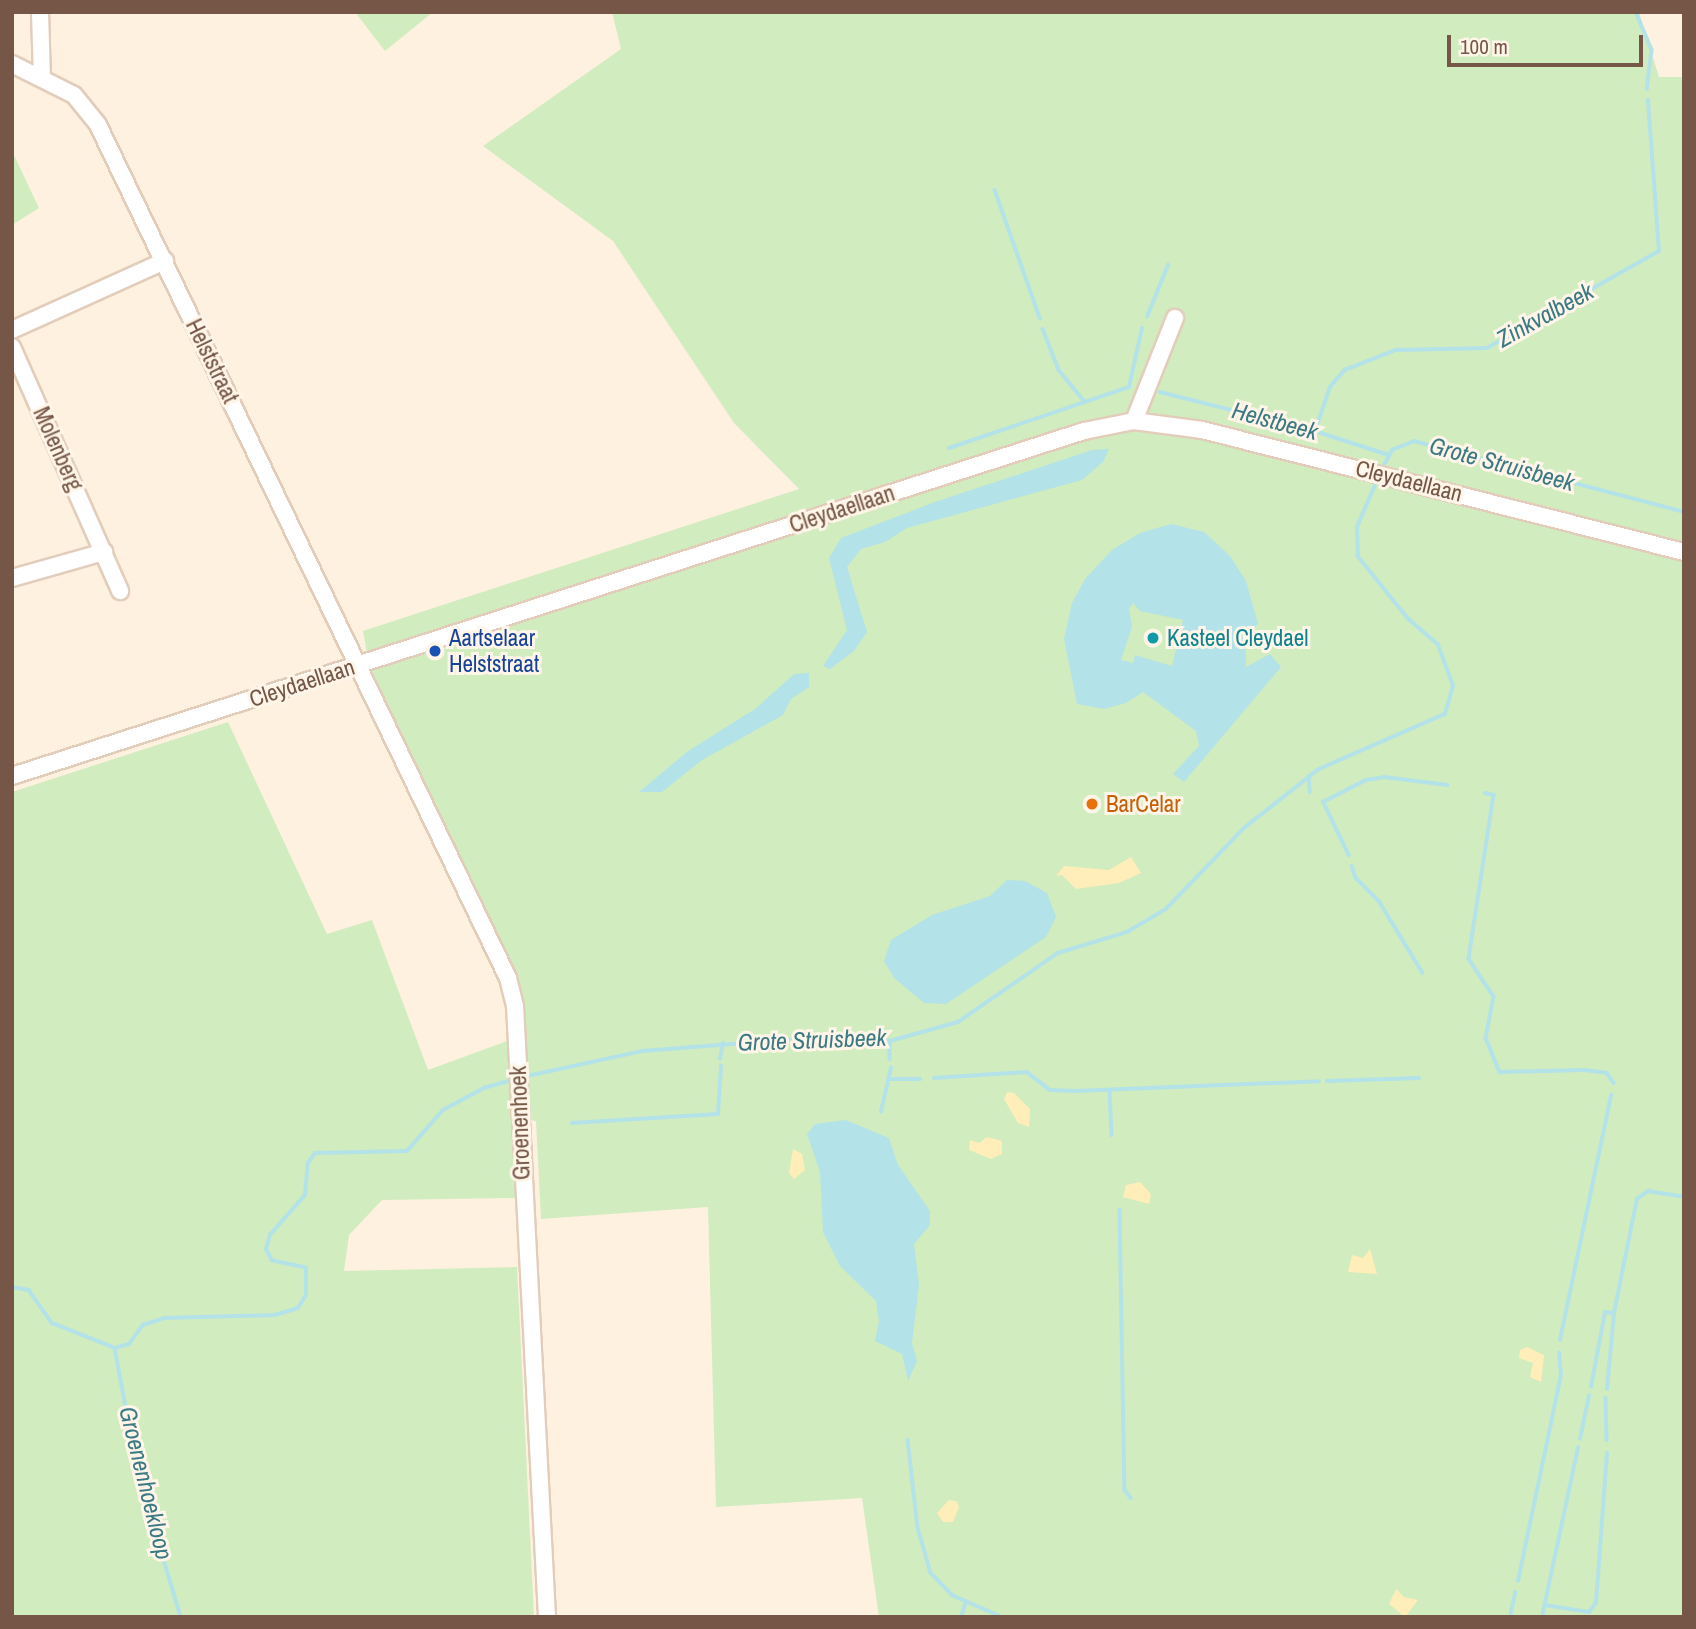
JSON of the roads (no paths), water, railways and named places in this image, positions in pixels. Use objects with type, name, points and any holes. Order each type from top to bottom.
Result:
[{"type":"street","points":[[40,12],[42,78]]},
{"type":"street","name":"Helststraat","points":[[12,64],[42,78],[86,107],[164,261],[358,665]]},
{"type":"street","points":[[12,330],[164,261]]},
{"type":"street","points":[[1134,421],[1175,318]]},
{"type":"street","name":"Molenberg","points":[[12,346],[120,591]]},
{"type":"street","name":"Cleydaellaan","points":[[12,776],[1084,431],[1134,421],[1192,427],[1684,552]]},
{"type":"street","points":[[12,578],[104,552]]},
{"type":"street","name":"Groenenhoek","points":[[358,665],[508,978],[515,1006],[547,1617]]},
{"type":"water","points":[[1109,449],[1103,462],[1082,480],[907,528],[885,542],[861,549],[847,567],[867,632],[854,651],[830,669],[823,666],[847,630],[829,558],[841,538],[935,502],[1092,450]]},
{"type":"water","points":[[1171,524],[1204,532],[1230,556],[1246,581],[1258,624],[1245,638],[1246,667],[1270,654],[1281,667],[1184,782],[1173,774],[1199,746],[1196,731],[1143,692],[1126,703],[1104,709],[1077,704],[1064,639],[1072,603],[1085,579],[1112,550],[1140,533]],"holes":[[[1133,603],[1140,611],[1183,620],[1172,666],[1135,655],[1133,663],[1121,660],[1132,627],[1129,609]]]},
{"type":"water","points":[[809,673],[809,687],[791,699],[783,715],[702,760],[662,792],[639,792],[688,751],[755,709],[794,674]]},
{"type":"water","points":[[1007,880],[1025,881],[1047,893],[1056,917],[1046,937],[946,1004],[924,1003],[894,978],[884,961],[891,940],[932,915],[990,896]]},
{"type":"water","points":[[846,1120],[889,1138],[898,1165],[930,1211],[930,1225],[914,1244],[919,1285],[912,1343],[917,1361],[908,1381],[902,1354],[875,1341],[879,1321],[876,1301],[840,1266],[823,1232],[820,1172],[807,1134],[815,1124]]},
{"type":"waterway","name":"Zinkvalbeek","points":[[1636,12],[1652,50],[1647,89]]},
{"type":"waterway","name":"Zinkvalbeek","points":[[1315,431],[1330,387],[1345,370],[1396,350],[1487,348],[1659,251],[1648,100]]},
{"type":"waterway","points":[[995,190],[1040,318]]},
{"type":"waterway","points":[[1147,317],[1168,265]]},
{"type":"waterway","points":[[949,448],[1129,387],[1142,328]]},
{"type":"waterway","points":[[1043,329],[1059,370],[1085,402]]},
{"type":"waterway","name":"Helstbeek","points":[[1160,392],[1315,431],[1389,455]]},
{"type":"waterway","name":"Grote Struisbeek","points":[[1381,471],[1392,450],[1414,441],[1684,512]]},
{"type":"waterway","name":"Grote Struisbeek","points":[[523,1077],[642,1051],[799,1039],[890,1041],[958,1022],[1058,953],[1127,932],[1166,909],[1244,828],[1319,769],[1445,714],[1453,686],[1438,645],[1408,619],[1358,557],[1357,527],[1378,478]]},
{"type":"waterway","points":[[1309,776],[1310,792]]},
{"type":"waterway","points":[[1349,856],[1323,802],[1366,780],[1384,777],[1448,785]]},
{"type":"waterway","points":[[1485,793],[1494,795],[1469,959],[1494,997],[1486,1038],[1500,1072],[1584,1070],[1607,1073],[1614,1083]]},
{"type":"waterway","points":[[1352,866],[1356,878],[1379,901],[1423,973]]},
{"type":"waterway","points":[[890,1041],[890,1059]]},
{"type":"waterway","points":[[720,1059],[723,1043]]},
{"type":"waterway","points":[[572,1123],[718,1114],[721,1066]]},
{"type":"waterway","points":[[881,1112],[891,1068]]},
{"type":"waterway","points":[[934,1078],[1027,1072],[1050,1090],[1075,1091],[1319,1081]]},
{"type":"waterway","points":[[1327,1081],[1419,1078]]},
{"type":"waterway","name":"Grote Struisbeek","points":[[12,1287],[29,1290],[52,1323],[115,1348],[129,1344],[143,1325],[164,1318],[275,1315],[298,1308],[306,1295],[306,1268],[272,1261],[266,1249],[270,1235],[305,1195],[308,1163],[315,1153],[407,1151],[443,1110],[484,1088],[515,1079]]},
{"type":"waterway","points":[[891,1079],[920,1079]]},
{"type":"waterway","points":[[1110,1090],[1112,1135]]},
{"type":"waterway","points":[[1560,1340],[1611,1095]]},
{"type":"waterway","points":[[1591,1387],[1605,1312],[1614,1313],[1637,1199],[1648,1191],[1684,1197]]},
{"type":"waterway","points":[[1120,1210],[1125,1490],[1131,1498]]},
{"type":"waterway","points":[[1607,1389],[1614,1313]]},
{"type":"waterway","name":"Groenenhoekloop","points":[[115,1348],[139,1476],[181,1617]]},
{"type":"waterway","points":[[1518,1581],[1561,1375],[1559,1353]]},
{"type":"waterway","points":[[1580,1439],[1589,1396]]},
{"type":"waterway","points":[[1606,1398],[1607,1440]]},
{"type":"waterway","points":[[908,1440],[918,1528],[931,1573],[952,1595],[1002,1617]]},
{"type":"waterway","points":[[1542,1617],[1578,1448]]},
{"type":"waterway","points":[[1545,1605],[1589,1612],[1596,1603],[1607,1453]]},
{"type":"waterway","points":[[1510,1617],[1515,1593]]},
{"type":"waterway","points":[[961,1617],[966,1602]]},
{"type":"place","name":"Kasteel Cleydael","points":[[1153,638]]},
{"type":"place","name":"Aartselaar Helststraat","points":[[435,651]]},
{"type":"place","name":"BarCelar","points":[[1092,804]]}]
